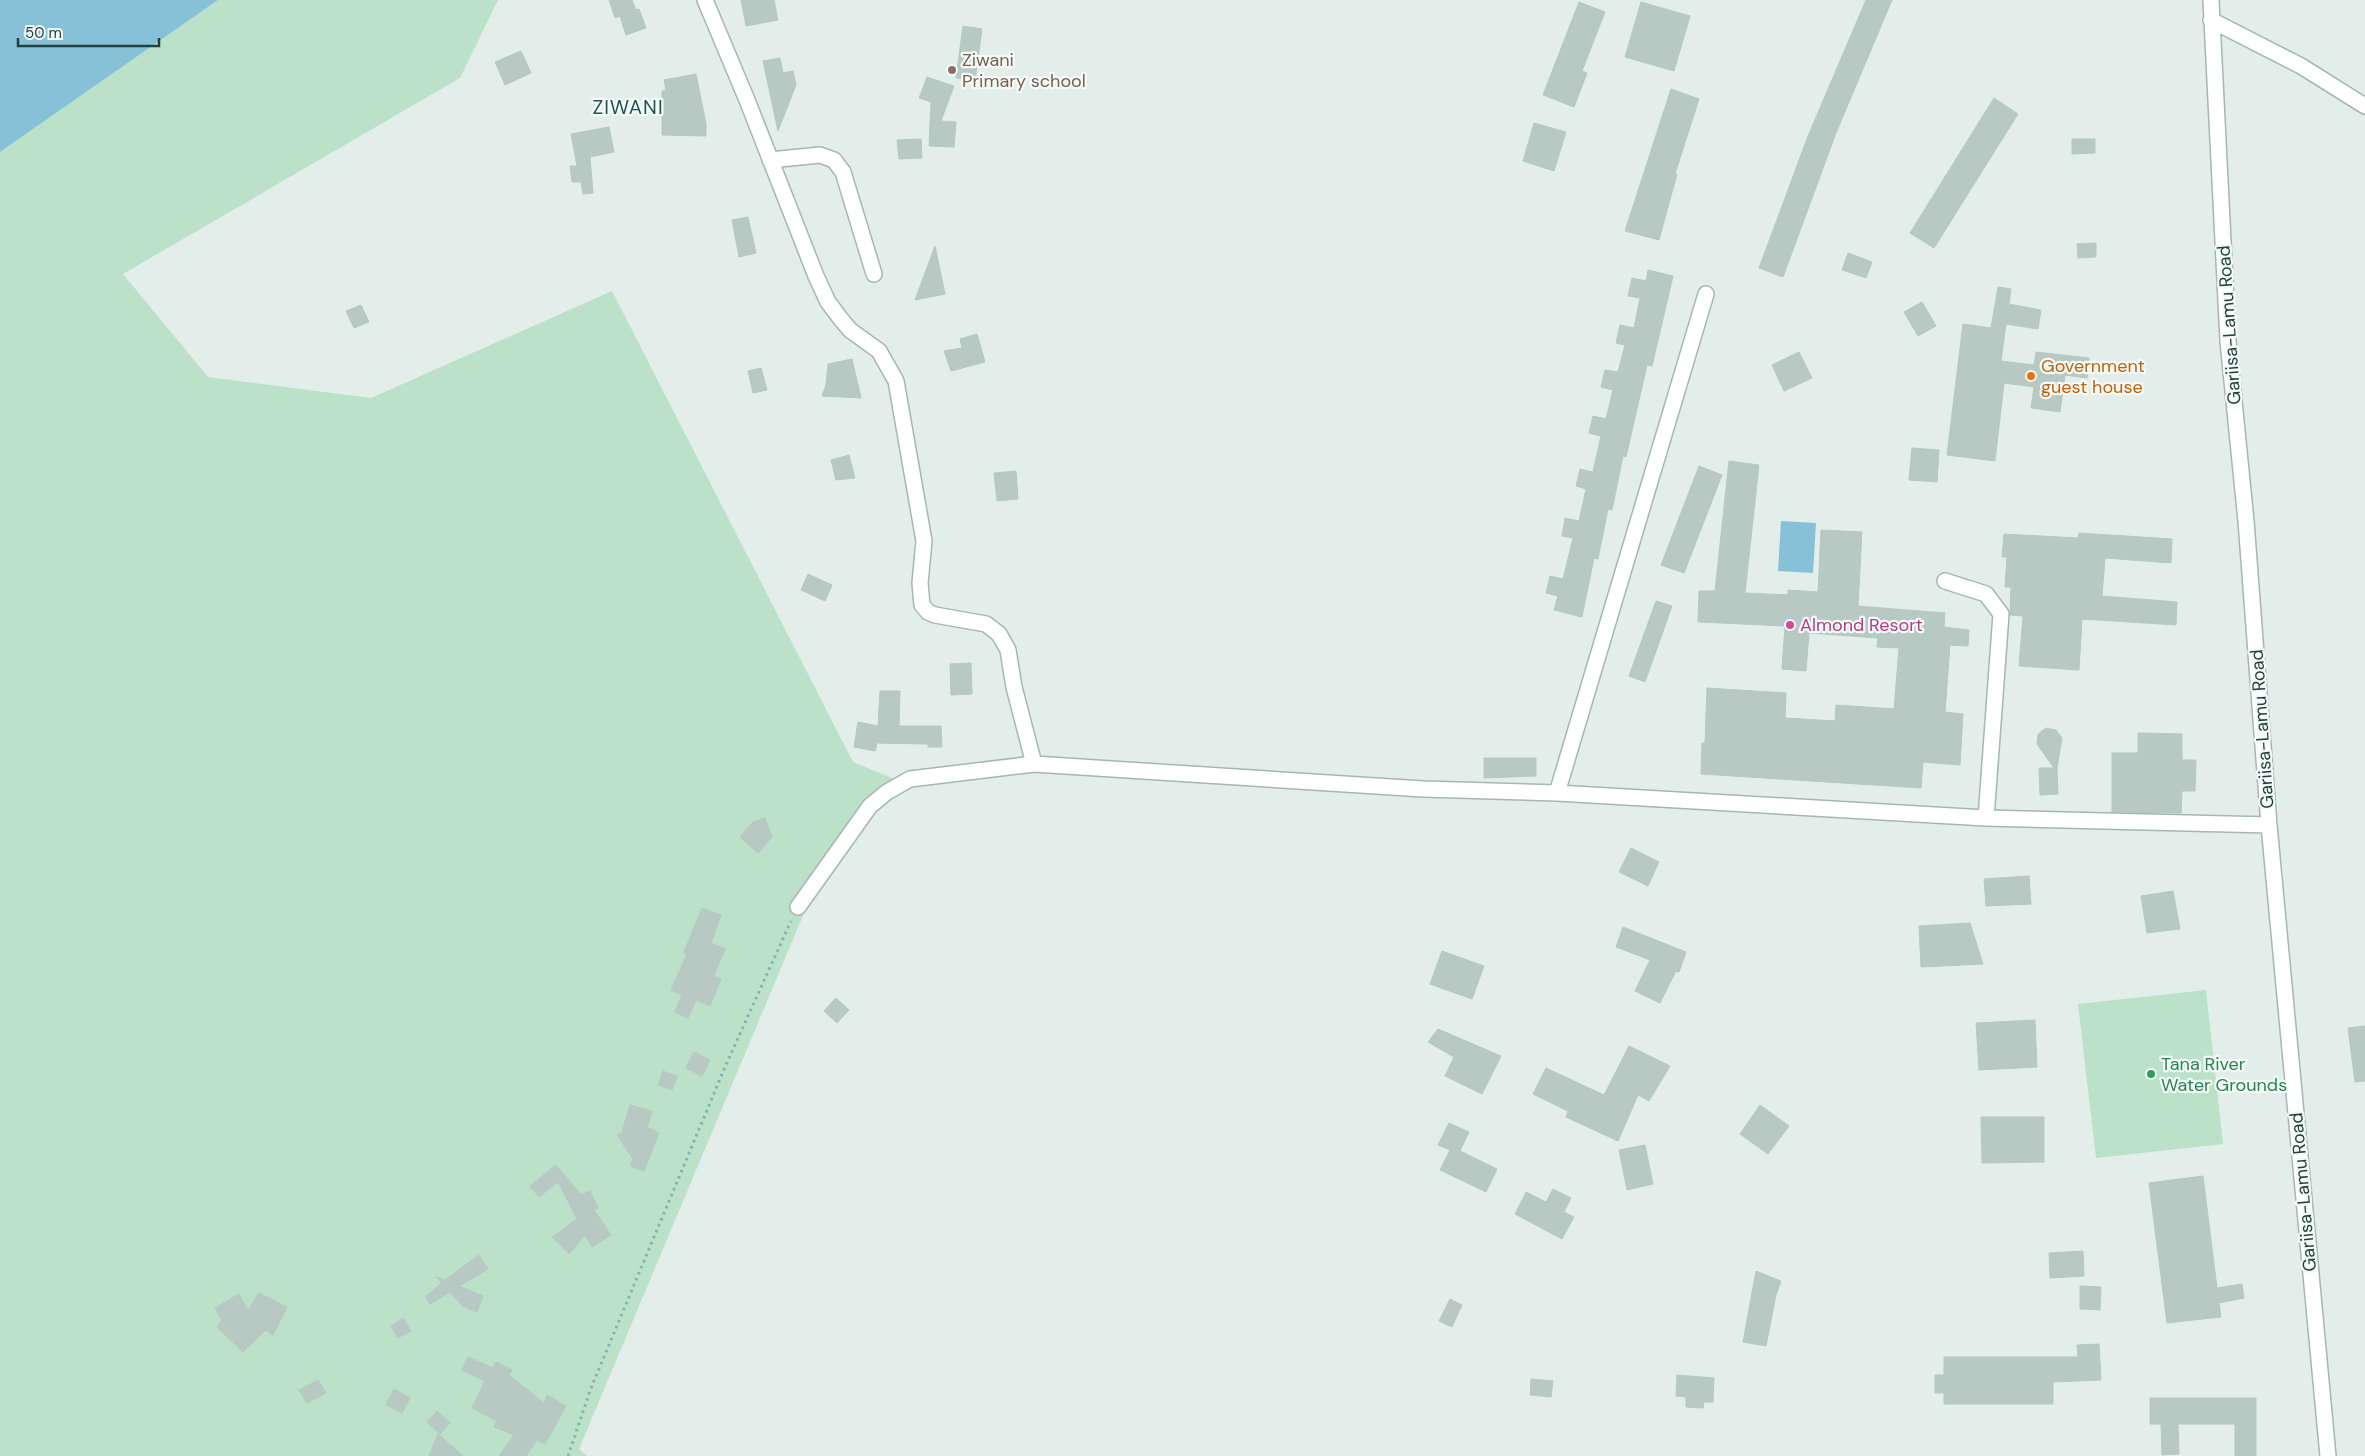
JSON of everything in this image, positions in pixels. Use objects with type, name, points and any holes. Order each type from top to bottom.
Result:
[{"type":"street","points":[[705,0],[828,302],[850,330],[879,351],[896,381],[924,541],[920,583],[922,605],[928,612],[936,615],[986,624],[999,634],[1008,650],[1014,687],[1034,764]]},
{"type":"street","name":"Gariisa-Lamu Road","points":[[2211,0],[2228,341],[2246,531],[2269,825],[2328,1456]]},
{"type":"street","points":[[2211,20],[2301,66],[2365,106]]},
{"type":"street","points":[[770,160],[820,155],[834,160],[843,172],[874,274]]},
{"type":"street","points":[[1557,794],[1706,294]]},
{"type":"street","points":[[1945,581],[1986,594],[2001,614],[1986,818]]},
{"type":"street","points":[[798,907],[870,806],[887,792],[910,778],[1034,764],[1423,789],[1557,794],[1986,818],[2269,825]]},
{"type":"path","points":[[568,1456],[599,1369],[726,1067],[798,907]]},
{"type":"green space","points":[[218,0],[498,0],[460,78],[123,274],[208,377],[371,398],[612,291],[853,762],[899,781],[810,899],[579,1449],[587,1456],[0,1456],[0,152]]},
{"type":"green space","name":"Tana River Water Grounds","points":[[2206,990],[2223,1144],[2096,1158],[2078,1004]]},
{"type":"water","points":[[0,0],[218,0],[0,152]]},
{"type":"water","points":[[1781,521],[1816,523],[1813,573],[1778,571]]},
{"type":"building","points":[[609,0],[632,0],[636,10],[639,9],[646,28],[626,35],[620,16],[615,18]]},
{"type":"building","points":[[741,0],[774,0],[778,20],[746,26]]},
{"type":"building","points":[[1866,0],[1892,0],[1836,133],[1783,277],[1759,268],[1808,136]]},
{"type":"building","points":[[1579,2],[1605,12],[1582,71],[1587,73],[1574,107],[1543,95]]},
{"type":"building","points":[[1641,2],[1690,16],[1674,71],[1625,57]]},
{"type":"building","points":[[963,26],[982,29],[975,81],[956,78]]},
{"type":"building","points":[[521,51],[531,73],[505,85],[495,62]]},
{"type":"building","points":[[780,58],[783,73],[793,71],[796,85],[778,131],[763,61]]},
{"type":"building","points":[[696,74],[706,124],[706,136],[662,135],[662,91],[666,90],[664,80]]},
{"type":"building","points":[[927,77],[954,86],[941,121],[956,122],[954,147],[929,146],[931,102],[919,98]]},
{"type":"building","points":[[1671,89],[1699,99],[1675,174],[1677,174],[1659,240],[1625,231]]},
{"type":"building","points":[[1994,98],[2018,114],[1934,248],[1910,233]]},
{"type":"building","points":[[1534,123],[1566,132],[1554,171],[1523,161]]},
{"type":"building","points":[[609,127],[614,152],[590,157],[593,193],[583,194],[581,182],[572,182],[570,166],[577,166],[571,134]]},
{"type":"building","points":[[921,139],[922,158],[899,159],[897,140]]},
{"type":"building","points":[[2072,139],[2095,139],[2095,153],[2072,154]]},
{"type":"building","points":[[748,217],[756,253],[739,257],[732,220]]},
{"type":"building","points":[[2096,243],[2096,257],[2078,258],[2077,244]]},
{"type":"building","points":[[935,246],[945,294],[915,300],[919,289]]},
{"type":"building","points":[[1848,253],[1872,262],[1866,278],[1842,270]]},
{"type":"building","points":[[1648,270],[1673,276],[1652,366],[1647,365],[1626,457],[1623,456],[1612,510],[1608,509],[1598,559],[1594,558],[1582,617],[1554,610],[1558,596],[1546,593],[1550,576],[1563,579],[1573,538],[1562,536],[1565,518],[1579,521],[1586,489],[1576,486],[1580,469],[1593,472],[1601,436],[1589,433],[1593,416],[1606,419],[1613,390],[1601,387],[1605,370],[1618,372],[1625,345],[1616,343],[1620,325],[1634,328],[1640,298],[1628,296],[1632,278],[1646,281]]},
{"type":"building","points":[[1998,287],[2011,289],[2009,304],[2041,310],[2038,329],[2006,324],[2001,361],[2034,365],[2036,352],[2089,358],[2087,378],[2065,375],[2060,412],[2031,408],[2034,387],[2004,383],[1995,461],[1947,455],[1963,324],[1991,328]]},
{"type":"building","points":[[1922,302],[1936,326],[1918,336],[1904,312]]},
{"type":"building","points":[[361,305],[369,322],[354,328],[346,311]]},
{"type":"building","points":[[977,334],[985,362],[951,371],[944,351],[962,348],[960,339]]},
{"type":"building","points":[[1799,352],[1812,378],[1784,391],[1772,365]]},
{"type":"building","points":[[852,359],[861,398],[822,396],[826,385],[828,364]]},
{"type":"building","points":[[761,368],[767,390],[753,393],[748,371]]},
{"type":"building","points":[[1912,448],[1939,450],[1937,482],[1909,480]]},
{"type":"building","points":[[849,455],[855,478],[836,480],[831,460]]},
{"type":"building","points":[[1729,461],[1759,465],[1745,593],[1788,595],[1788,590],[1818,592],[1821,530],[1862,532],[1858,606],[1945,613],[1944,627],[1969,630],[1968,646],[1950,645],[1945,712],[1963,714],[1960,765],[1923,762],[1921,788],[1701,774],[1702,743],[1705,743],[1707,688],[1786,693],[1785,718],[1835,721],[1836,705],[1894,709],[1899,648],[1877,647],[1878,638],[1809,633],[1806,671],[1782,669],[1785,626],[1698,622],[1699,591],[1715,591]]},
{"type":"building","points":[[1699,466],[1722,475],[1684,573],[1661,565]]},
{"type":"building","points":[[1016,471],[1018,499],[997,501],[994,473]]},
{"type":"building","points":[[2079,533],[2172,539],[2171,563],[2105,558],[2102,596],[2177,602],[2176,625],[2082,619],[2079,670],[2019,666],[2023,616],[2010,615],[2011,587],[2005,587],[2007,557],[2002,557],[2004,534],[2078,538]]},
{"type":"building","points":[[808,574],[832,585],[825,601],[801,590]]},
{"type":"building","points":[[1656,601],[1672,606],[1645,682],[1629,676]]},
{"type":"building","points":[[971,663],[972,694],[951,695],[950,664]]},
{"type":"building","points":[[880,691],[900,691],[899,726],[941,726],[942,747],[928,747],[928,744],[877,743],[875,751],[854,747],[858,722],[878,726]]},
{"type":"building","points":[[2046,728],[2056,730],[2062,738],[2057,768],[2058,794],[2040,795],[2039,768],[2054,768],[2037,744],[2038,734]]},
{"type":"building","points":[[2138,733],[2182,734],[2182,760],[2196,760],[2195,791],[2182,791],[2181,813],[2112,812],[2112,753],[2138,753]]},
{"type":"building","points":[[1484,758],[1536,758],[1536,776],[1484,778]]},
{"type":"building","points":[[765,818],[772,837],[758,853],[740,837],[753,822]]},
{"type":"building","points":[[1631,848],[1659,862],[1648,886],[1619,872]]},
{"type":"building","points":[[2029,876],[2031,904],[1986,906],[1984,879]]},
{"type":"building","points":[[2173,891],[2180,929],[2147,933],[2141,896]]},
{"type":"building","points":[[702,908],[721,915],[711,943],[725,949],[714,976],[721,979],[710,1006],[696,1000],[688,1018],[675,1012],[682,995],[671,990],[687,954],[684,952]]},
{"type":"building","points":[[1970,923],[1983,964],[1921,967],[1919,926]]},
{"type":"building","points":[[1623,927],[1686,952],[1679,972],[1676,971],[1660,1003],[1635,991],[1650,960],[1616,947]]},
{"type":"building","points":[[1442,951],[1484,966],[1472,999],[1430,984]]},
{"type":"building","points":[[836,998],[849,1010],[837,1023],[824,1011]]},
{"type":"building","points":[[2035,1020],[2037,1067],[1979,1070],[1976,1023]]},
{"type":"building","points":[[2365,1026],[2365,1081],[2355,1082],[2348,1028]]},
{"type":"building","points":[[1438,1029],[1501,1056],[1482,1094],[1445,1076],[1454,1057],[1428,1042]]},
{"type":"building","points":[[1629,1046],[1670,1066],[1649,1101],[1638,1095],[1618,1141],[1566,1117],[1568,1111],[1533,1094],[1546,1068],[1604,1095]]},
{"type":"building","points":[[694,1052],[710,1060],[702,1076],[686,1068]]},
{"type":"building","points":[[663,1071],[677,1076],[672,1090],[658,1085]]},
{"type":"building","points":[[630,1105],[652,1111],[647,1127],[659,1133],[644,1171],[630,1166],[633,1159],[617,1135],[622,1132]]},
{"type":"building","points":[[1760,1105],[1789,1126],[1768,1154],[1740,1134]]},
{"type":"building","points":[[1981,1117],[2044,1117],[2044,1162],[1982,1163]]},
{"type":"building","points":[[1449,1123],[1469,1132],[1460,1151],[1497,1169],[1486,1192],[1440,1170],[1450,1150],[1438,1145]]},
{"type":"building","points":[[1645,1145],[1653,1184],[1627,1190],[1619,1150]]},
{"type":"building","points":[[556,1165],[581,1195],[590,1191],[598,1208],[594,1210],[611,1235],[592,1247],[585,1235],[569,1254],[552,1237],[577,1219],[558,1182],[539,1197],[530,1186]]},
{"type":"building","points":[[2203,1176],[2217,1288],[2242,1284],[2244,1298],[2219,1303],[2221,1317],[2167,1323],[2149,1183]]},
{"type":"building","points":[[1553,1189],[1571,1198],[1564,1212],[1574,1217],[1562,1239],[1515,1214],[1526,1192],[1546,1202]]},
{"type":"building","points":[[2083,1251],[2084,1276],[2050,1278],[2049,1253]]},
{"type":"building","points":[[479,1255],[488,1269],[459,1286],[483,1296],[477,1312],[463,1306],[450,1292],[430,1304],[425,1297],[442,1283],[436,1277],[445,1280]]},
{"type":"building","points":[[1756,1271],[1781,1281],[1776,1295],[1766,1346],[1743,1342]]},
{"type":"building","points":[[2080,1286],[2101,1287],[2100,1310],[2080,1309]]},
{"type":"building","points":[[259,1293],[287,1307],[273,1335],[266,1330],[243,1352],[217,1327],[222,1320],[215,1308],[239,1294],[248,1310]]},
{"type":"building","points":[[1450,1299],[1462,1305],[1452,1327],[1439,1321]]},
{"type":"building","points":[[403,1318],[411,1331],[398,1338],[391,1326]]},
{"type":"building","points":[[2099,1344],[2101,1380],[2053,1382],[2053,1404],[1944,1404],[1944,1393],[1935,1393],[1935,1375],[1944,1375],[1944,1357],[2078,1357],[2077,1345]]},
{"type":"building","points":[[468,1357],[493,1368],[496,1362],[512,1370],[509,1375],[544,1403],[547,1395],[566,1406],[545,1444],[537,1440],[526,1456],[499,1456],[514,1435],[494,1427],[497,1421],[472,1408],[485,1381],[462,1370]]},
{"type":"building","points":[[1677,1375],[1714,1378],[1713,1402],[1704,1402],[1703,1408],[1686,1407],[1686,1397],[1676,1396]]},
{"type":"building","points":[[1531,1379],[1553,1381],[1551,1397],[1530,1395]]},
{"type":"building","points":[[318,1380],[326,1393],[307,1403],[299,1390]]},
{"type":"building","points":[[394,1389],[410,1398],[402,1413],[386,1405]]},
{"type":"building","points":[[2150,1398],[2256,1398],[2256,1456],[2235,1456],[2235,1424],[2178,1424],[2179,1454],[2162,1455],[2161,1424],[2150,1424]]},
{"type":"building","points":[[437,1411],[450,1423],[440,1434],[427,1422]]},
{"type":"building","points":[[438,1434],[463,1456],[429,1456]]},
{"type":"place","name":"Ziwani Primary school","points":[[952,70]]},
{"type":"place","name":"Government guest house","points":[[2031,376]]},
{"type":"place","name":"Almond Resort","points":[[1790,625]]},
{"type":"place","name":"Tana River Water Grounds","points":[[2151,1074]]},
{"type":"district","name":"ZIWANI","points":[[628,107]]}]
